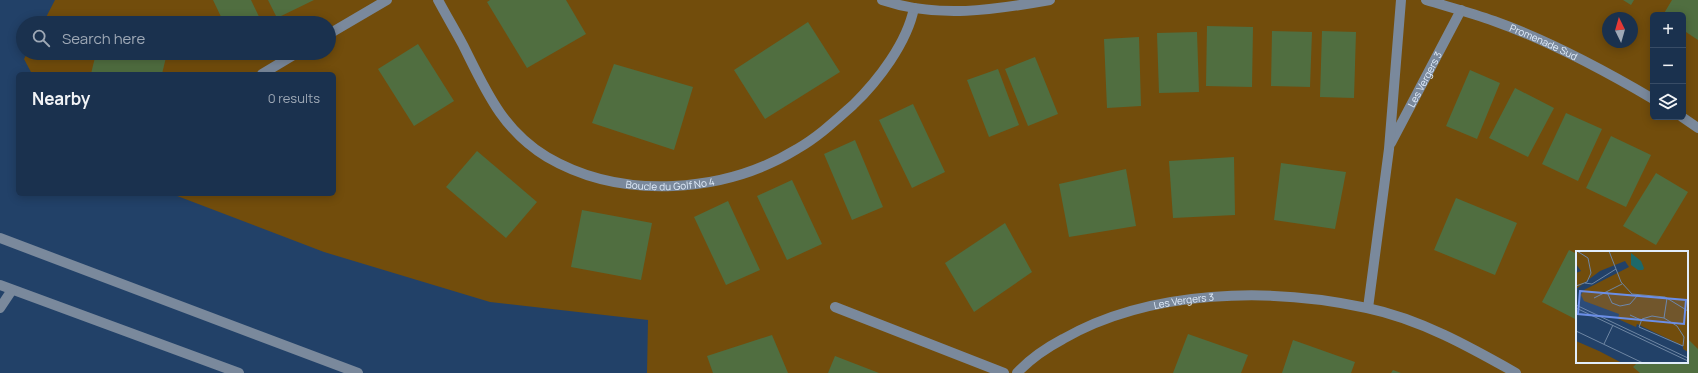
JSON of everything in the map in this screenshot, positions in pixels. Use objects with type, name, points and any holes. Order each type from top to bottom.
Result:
[{"type":"street","points":[[336,30],[387,0]]},
{"type":"street","name":"Boucle du Golf No 4","points":[[438,0],[490,98],[506,121],[532,146],[547,157],[596,177],[654,187],[682,186],[713,182],[737,175],[764,166],[815,138],[858,100],[879,76],[906,32],[912,18],[914,8]]},
{"type":"street","points":[[882,0],[914,8],[952,12],[976,12],[1050,0]]},
{"type":"street","name":"Les Vergers 3","points":[[1368,308],[1389,149],[1401,0]]},
{"type":"street","name":"Promenade Sud","points":[[1426,0],[1494,21],[1554,46],[1591,64],[1650,98]]},
{"type":"street","name":"Les Vergers 3","points":[[1389,149],[1461,10]]},
{"type":"street","points":[[265,72],[286,60]]},
{"type":"street","points":[[1686,120],[1698,128]]},
{"type":"street","points":[[0,238],[358,373]]},
{"type":"street","points":[[0,285],[239,373]]},
{"type":"street","points":[[0,308],[12,290]]},
{"type":"street","name":"Les Vergers 3","points":[[1017,373],[1039,354],[1080,329],[1106,318],[1133,310],[1180,301],[1234,296],[1277,296],[1319,300],[1368,308],[1404,319],[1438,333],[1516,373]]},
{"type":"street","points":[[835,307],[1004,373]]},
{"type":"shaded area","points":[[55,0],[1698,0],[1698,373],[647,373],[648,320],[490,302],[324,252],[177,196],[336,196],[336,72],[31,72],[25,60],[336,60],[336,16],[47,16]]},
{"type":"building","points":[[213,0],[251,0],[259,16],[221,16]]},
{"type":"building","points":[[268,0],[314,0],[281,16],[276,16]]},
{"type":"building","points":[[490,0],[566,0],[586,34],[527,68],[487,2]]},
{"type":"building","points":[[1623,0],[1634,0],[1631,5]]},
{"type":"building","points":[[1672,0],[1698,0],[1698,40],[1686,32],[1686,12],[1665,12]]},
{"type":"building","points":[[808,22],[840,72],[765,119],[734,70]]},
{"type":"building","points":[[1207,26],[1253,27],[1252,87],[1206,86]]},
{"type":"building","points":[[1272,31],[1312,32],[1310,87],[1271,86]]},
{"type":"building","points":[[1322,31],[1356,32],[1354,98],[1320,97]]},
{"type":"building","points":[[1197,32],[1199,92],[1159,93],[1157,33]]},
{"type":"building","points":[[1139,37],[1141,106],[1107,108],[1104,39]]},
{"type":"building","points":[[418,44],[454,101],[414,126],[378,69]]},
{"type":"building","points":[[1035,57],[1058,114],[1028,126],[1005,69]]},
{"type":"building","points":[[94,60],[165,60],[162,72],[91,72]]},
{"type":"building","points":[[614,64],[693,87],[674,150],[592,123]]},
{"type":"building","points":[[998,69],[1019,125],[989,137],[967,80]]},
{"type":"building","points":[[1470,70],[1500,83],[1477,139],[1446,126]]},
{"type":"building","points":[[1515,88],[1554,108],[1528,157],[1489,138]]},
{"type":"building","points":[[913,104],[945,172],[912,188],[879,120]]},
{"type":"building","points":[[1566,113],[1602,129],[1578,181],[1542,164]]},
{"type":"building","points":[[1611,136],[1651,155],[1626,207],[1586,188]]},
{"type":"building","points":[[855,140],[883,207],[852,220],[824,154]]},
{"type":"building","points":[[477,151],[537,202],[506,238],[446,187]]},
{"type":"building","points":[[1234,157],[1235,215],[1173,218],[1169,161]]},
{"type":"building","points":[[1281,163],[1346,172],[1335,229],[1274,220]]},
{"type":"building","points":[[1126,169],[1136,226],[1069,237],[1059,184]]},
{"type":"building","points":[[1656,173],[1688,192],[1656,245],[1623,226]]},
{"type":"building","points":[[792,180],[822,244],[787,260],[757,196]]},
{"type":"building","points":[[1456,198],[1517,223],[1495,275],[1434,250]]},
{"type":"building","points":[[728,201],[760,270],[726,285],[694,217]]},
{"type":"building","points":[[582,210],[652,223],[641,280],[571,267]]},
{"type":"building","points":[[1005,223],[1032,272],[974,312],[945,263]]},
{"type":"building","points":[[1569,250],[1576,254],[1576,319],[1542,302]]},
{"type":"building","points":[[1188,334],[1248,355],[1241,373],[1173,373]]},
{"type":"building","points":[[772,335],[788,373],[713,373],[707,356]]},
{"type":"building","points":[[1688,339],[1698,349],[1698,373],[1640,373],[1633,367],[1637,363],[1688,363]]},
{"type":"building","points":[[1293,340],[1355,362],[1351,373],[1282,373]]},
{"type":"building","points":[[835,356],[879,373],[828,373]]},
{"type":"building","points":[[1393,370],[1401,373],[1391,373]]}]
